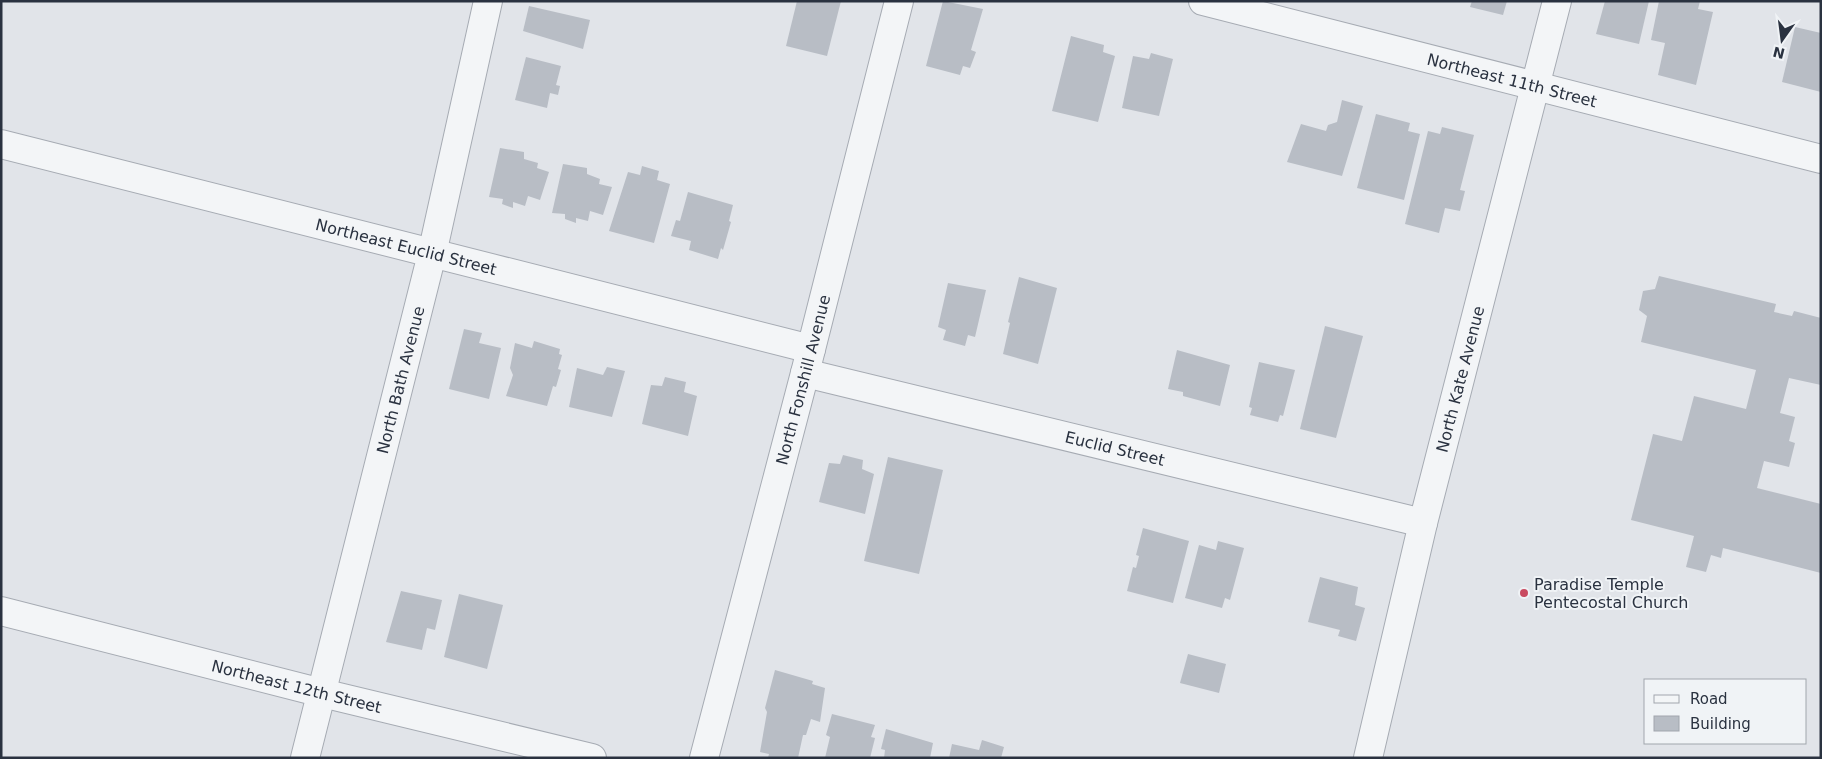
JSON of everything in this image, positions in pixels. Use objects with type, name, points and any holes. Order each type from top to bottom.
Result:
[{"type":"street","name":"North Bath Avenue","points":[[305,758],[432,254],[488,1]]},
{"type":"street","name":"North Fonshill Avenue","points":[[704,758],[808,361],[899,1]]},
{"type":"street","name":"Northeast 11th Street","points":[[1203,1],[1821,159]]},
{"type":"street","name":"North Kate Avenue","points":[[1368,758],[1423,523],[1557,1]]},
{"type":"street","name":"Northeast Euclid Street","points":[[1,144],[432,254],[808,361]]},
{"type":"street","name":"Euclid Street","points":[[808,361],[1423,523]]},
{"type":"street","name":"Northeast 12th Street","points":[[1,611],[322,693],[592,758]]},
{"type":"building","points":[[797,1],[841,1],[827,56],[786,46]]},
{"type":"building","points":[[943,1],[983,9],[971,50],[976,52],[970,68],[963,66],[960,75],[926,66]]},
{"type":"building","points":[[1472,1],[1507,1],[1503,15],[1470,7]]},
{"type":"building","points":[[1605,1],[1649,1],[1639,44],[1596,34]]},
{"type":"building","points":[[1659,1],[1700,1],[1698,9],[1713,12],[1696,85],[1658,75],[1665,43],[1651,40]]},
{"type":"building","points":[[529,6],[590,20],[583,49],[523,31]]},
{"type":"building","points":[[1795,27],[1821,33],[1821,92],[1782,82]]},
{"type":"building","points":[[1071,36],[1104,45],[1103,52],[1115,56],[1098,122],[1052,111]]},
{"type":"building","points":[[1151,53],[1173,59],[1159,116],[1122,108],[1133,56],[1149,59]]},
{"type":"building","points":[[526,57],[561,66],[556,85],[560,86],[558,95],[550,93],[547,108],[515,100]]},
{"type":"building","points":[[1342,100],[1363,106],[1342,176],[1287,162],[1301,124],[1326,131],[1328,125],[1337,122]]},
{"type":"building","points":[[1376,114],[1410,123],[1408,131],[1420,134],[1404,200],[1357,188]]},
{"type":"building","points":[[1442,127],[1474,135],[1460,190],[1465,191],[1460,211],[1445,208],[1439,233],[1405,224],[1428,131],[1440,134]]},
{"type":"building","points":[[500,148],[524,152],[524,159],[538,163],[537,168],[549,172],[540,200],[528,196],[525,206],[513,202],[513,208],[502,204],[503,199],[489,197]]},
{"type":"building","points":[[563,164],[587,168],[587,174],[600,179],[599,184],[612,187],[603,215],[590,211],[588,221],[576,218],[576,223],[565,219],[565,214],[552,213]]},
{"type":"building","points":[[642,166],[659,171],[657,180],[670,184],[654,243],[609,231],[628,172],[640,175]]},
{"type":"building","points":[[688,192],[733,205],[729,221],[731,222],[723,250],[721,248],[718,259],[689,250],[691,241],[671,236],[676,220],[680,221]]},
{"type":"building","points":[[1659,276],[1776,304],[1774,312],[1792,316],[1794,311],[1821,318],[1821,385],[1789,378],[1780,413],[1795,417],[1789,441],[1795,443],[1789,467],[1764,461],[1757,488],[1821,504],[1821,573],[1723,548],[1721,558],[1711,555],[1706,572],[1686,567],[1694,536],[1631,520],[1653,434],[1682,441],[1694,396],[1746,409],[1756,370],[1641,342],[1647,316],[1639,310],[1643,291],[1655,289]]},
{"type":"building","points":[[1019,277],[1057,288],[1038,364],[1003,354],[1010,323],[1008,322]]},
{"type":"building","points":[[948,283],[986,290],[975,337],[968,335],[965,346],[943,340],[946,330],[938,327]]},
{"type":"building","points":[[1325,326],[1363,336],[1336,438],[1300,429]]},
{"type":"building","points":[[464,329],[482,333],[479,343],[501,348],[489,399],[449,389]]},
{"type":"building","points":[[534,341],[560,349],[559,354],[562,355],[558,369],[561,370],[556,387],[553,386],[547,406],[506,396],[513,375],[510,368],[515,343],[532,348]]},
{"type":"building","points":[[1177,350],[1230,365],[1220,406],[1183,396],[1183,392],[1168,389]]},
{"type":"building","points":[[1259,362],[1295,370],[1283,416],[1280,415],[1278,422],[1250,415],[1252,408],[1249,407]]},
{"type":"building","points":[[607,367],[625,371],[612,417],[569,407],[577,368],[603,375]]},
{"type":"building","points":[[665,377],[686,382],[684,392],[697,396],[688,436],[642,424],[651,385],[662,386]]},
{"type":"building","points":[[843,455],[863,460],[862,469],[874,474],[865,514],[819,502],[829,463],[840,464]]},
{"type":"building","points":[[888,457],[943,470],[919,574],[864,561]]},
{"type":"building","points":[[1143,528],[1189,541],[1173,603],[1127,591],[1133,567],[1136,568],[1139,556],[1136,555]]},
{"type":"building","points":[[1218,541],[1244,548],[1230,600],[1225,598],[1222,608],[1185,598],[1199,545],[1216,550]]},
{"type":"building","points":[[1320,577],[1358,587],[1355,605],[1365,608],[1356,641],[1338,636],[1340,630],[1308,622]]},
{"type":"building","points":[[401,591],[442,600],[435,630],[427,628],[422,650],[386,642]]},
{"type":"building","points":[[459,594],[503,605],[487,669],[444,657]]},
{"type":"building","points":[[1188,654],[1226,664],[1219,693],[1180,683]]},
{"type":"building","points":[[775,670],[813,681],[812,684],[825,688],[820,722],[811,719],[806,735],[803,735],[798,758],[768,758],[769,754],[760,752],[767,712],[765,708]]},
{"type":"building","points":[[832,714],[875,725],[871,737],[875,738],[870,758],[825,758],[830,737],[826,735]]},
{"type":"building","points":[[886,729],[933,743],[930,758],[884,758],[885,750],[881,749]]},
{"type":"building","points":[[982,740],[1004,747],[1001,758],[949,758],[952,744],[979,750]]},
{"type":"place","name":"Paradise Temple Pentecostal Church","points":[[1524,593]]}]
